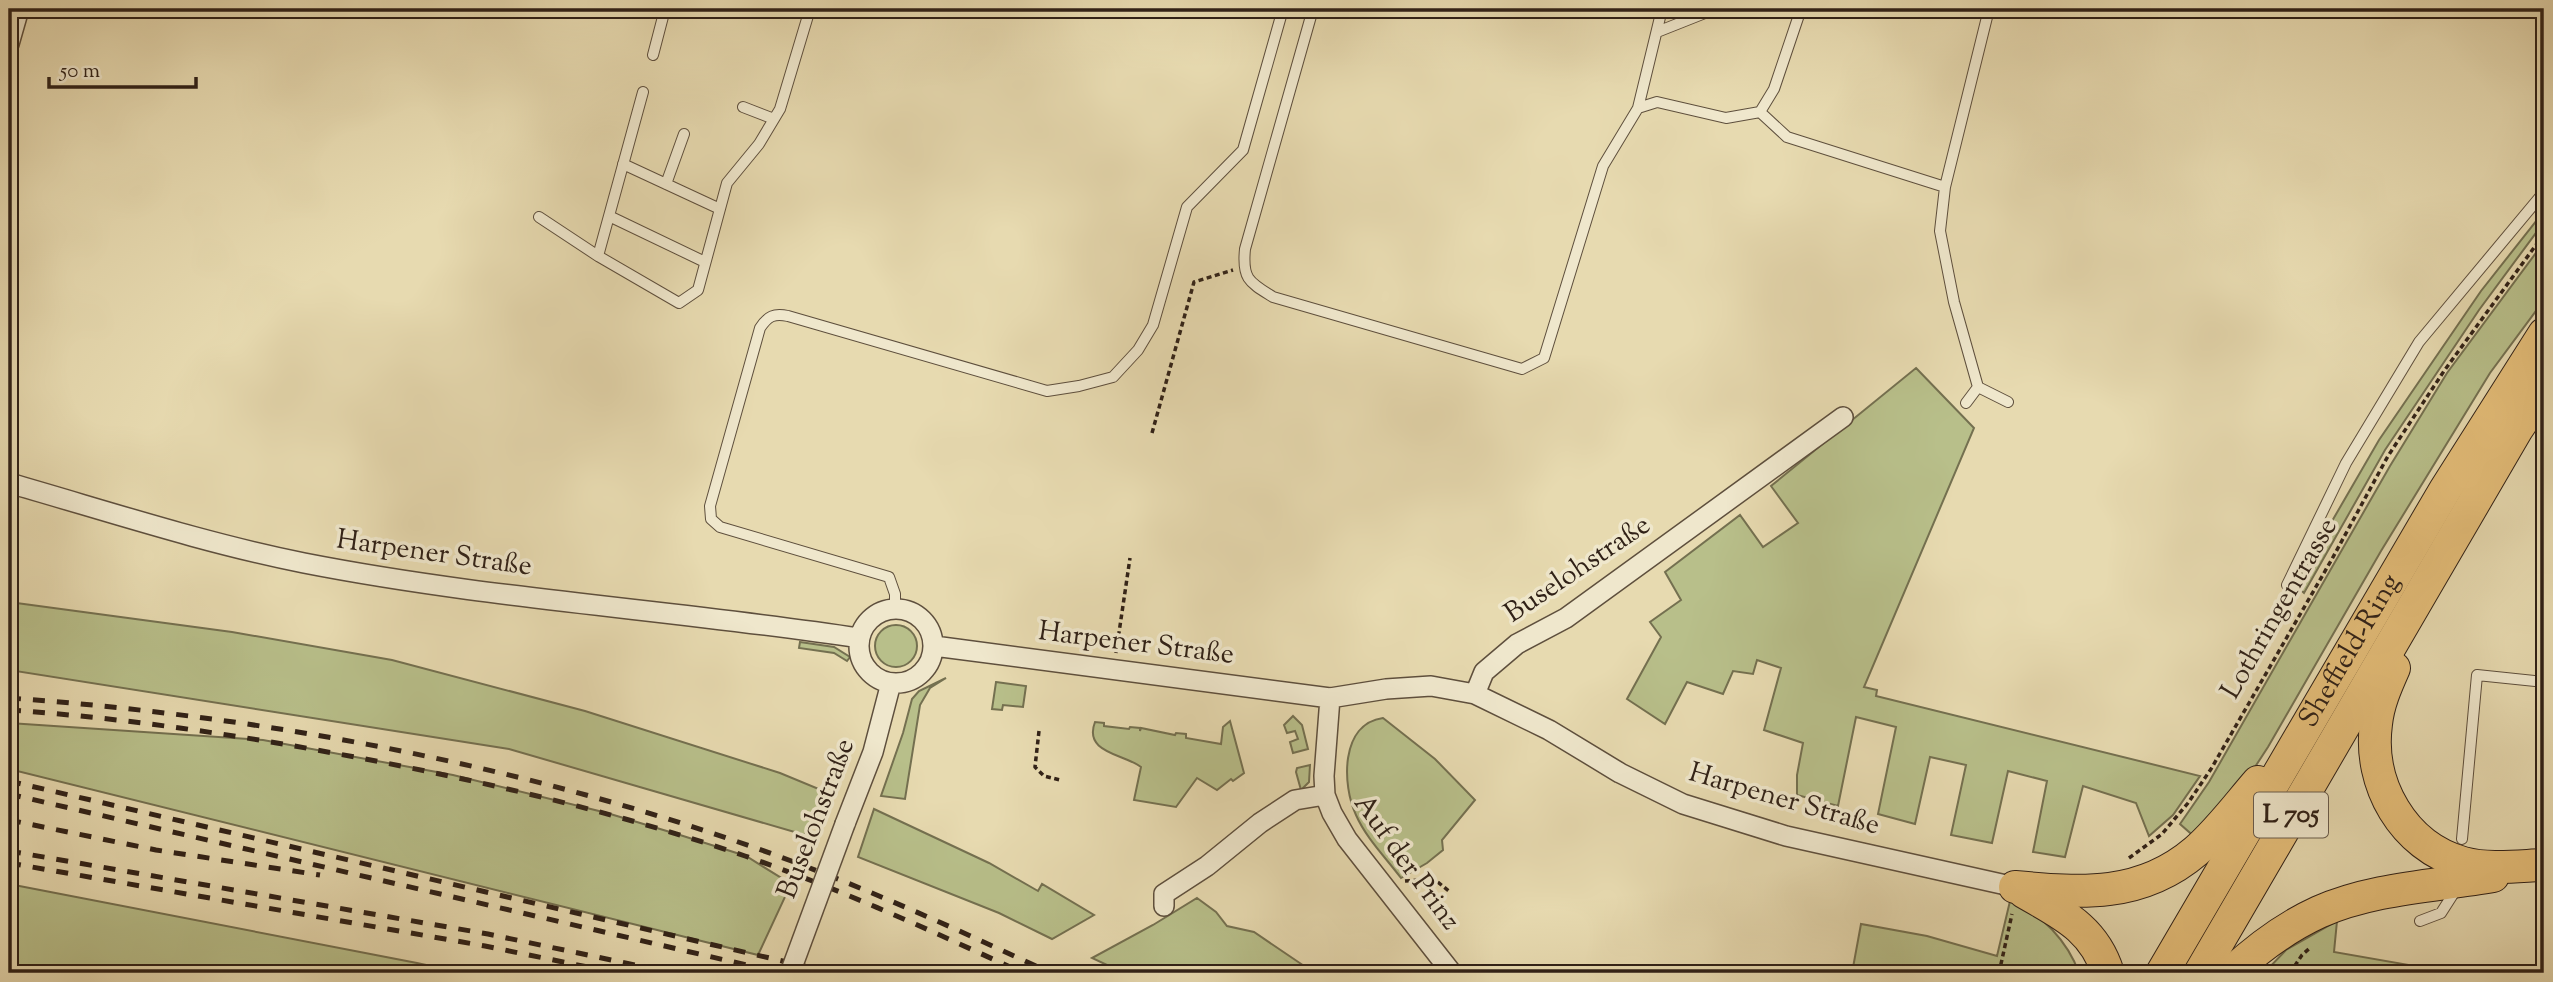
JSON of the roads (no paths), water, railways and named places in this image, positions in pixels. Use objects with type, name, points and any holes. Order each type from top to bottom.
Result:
[{"type":"highway","name":"Sheffield-Ring","points":[[2162,973],[2445,490],[2544,334]]},
{"type":"highway","name":"Sheffield-Ring","points":[[2200,973],[2517,429],[2544,390]]},
{"type":"highway","name":"L 705","points":[[2426,585],[2378,708],[2375,759],[2384,792],[2402,821],[2414,834],[2448,857],[2480,866],[2544,866]]},
{"type":"highway","name":"L 705","points":[[2015,887],[2075,892],[2108,890],[2139,883],[2168,869],[2195,852],[2207,840],[2308,726]]},
{"type":"highway","name":"L 705","points":[[2231,973],[2266,942],[2319,912],[2378,895],[2544,866]]},
{"type":"highway","points":[[2015,887],[2073,920],[2096,947],[2108,973]]},
{"type":"street","points":[[9,44],[19,9]]},
{"type":"street","name":"Buselohstraße","points":[[1475,694],[1484,672],[1517,644],[1566,618],[1843,417]]},
{"type":"street","name":"Harpener Straße","points":[[9,482],[221,544],[304,563],[638,612],[859,638]]},
{"type":"street","points":[[895,608],[917,615],[926,623],[932,633],[934,646],[932,656],[921,674],[912,680],[891,683],[879,680],[862,662],[859,638],[872,617],[895,608]]},
{"type":"street","name":"Harpener Straße","points":[[934,646],[1331,698]]},
{"type":"street","name":"Buselohstraße","points":[[790,973],[873,752],[891,683]]},
{"type":"street","points":[[1331,698],[1386,689],[1431,686],[1475,694]]},
{"type":"street","name":"Harpener Straße","points":[[1475,694],[1549,730],[1620,773],[1683,804],[1786,836],[2015,887]]},
{"type":"street","name":"Auf der Prinz","points":[[1331,698],[1324,776],[1325,796],[1332,813],[1347,839],[1452,973]]},
{"type":"street","points":[[1164,906],[1164,894],[1207,866],[1260,823],[1294,800],[1325,796]]},
{"type":"lane","points":[[653,55],[665,9]]},
{"type":"lane","points":[[538,218],[679,303],[698,290],[727,183],[760,144],[780,109],[810,9]]},
{"type":"lane","points":[[895,608],[895,594],[889,577],[720,527],[711,519],[710,506],[760,328],[768,318],[776,314],[788,316],[1047,391],[1113,377],[1138,350],[1153,325],[1187,207],[1242,150],[1283,9]]},
{"type":"lane","points":[[1313,9],[1245,249],[1243,267],[1251,283],[1273,297],[1522,369],[1544,358],[1603,166],[1638,108],[1662,9]]},
{"type":"lane","points":[[1657,32],[1714,9]]},
{"type":"lane","points":[[1638,108],[1657,102],[1726,118],[1760,112],[1774,89],[1801,9]]},
{"type":"lane","points":[[1989,9],[1945,187],[1940,231],[1954,302],[1978,387],[2008,402]]},
{"type":"lane","points":[[598,256],[643,92]]},
{"type":"lane","points":[[743,107],[774,119]]},
{"type":"lane","points":[[1760,112],[1787,137],[1945,187]]},
{"type":"lane","points":[[666,184],[684,134]]},
{"type":"lane","points":[[623,164],[720,209]]},
{"type":"lane","points":[[2287,584],[2346,463],[2419,342],[2544,192]]},
{"type":"lane","points":[[609,216],[705,262]]},
{"type":"lane","points":[[1966,403],[1978,387]]},
{"type":"lane","points":[[2462,839],[2477,675],[2544,682]]},
{"type":"lane","points":[[2420,921],[2441,914],[2462,882]]},
{"type":"railway","points":[[9,698],[103,706],[291,731],[477,767],[569,790],[788,860],[902,906],[1051,973]]},
{"type":"railway","points":[[9,710],[141,723],[273,742],[458,778],[554,800],[698,840],[816,882],[1023,973]]},
{"type":"railway","points":[[9,781],[834,973]]},
{"type":"railway","points":[[9,794],[781,973]]},
{"type":"railway","points":[[9,820],[156,850],[320,875]]},
{"type":"railway","points":[[9,851],[488,934],[673,973]]},
{"type":"railway","points":[[9,863],[485,946],[617,973]]}]
